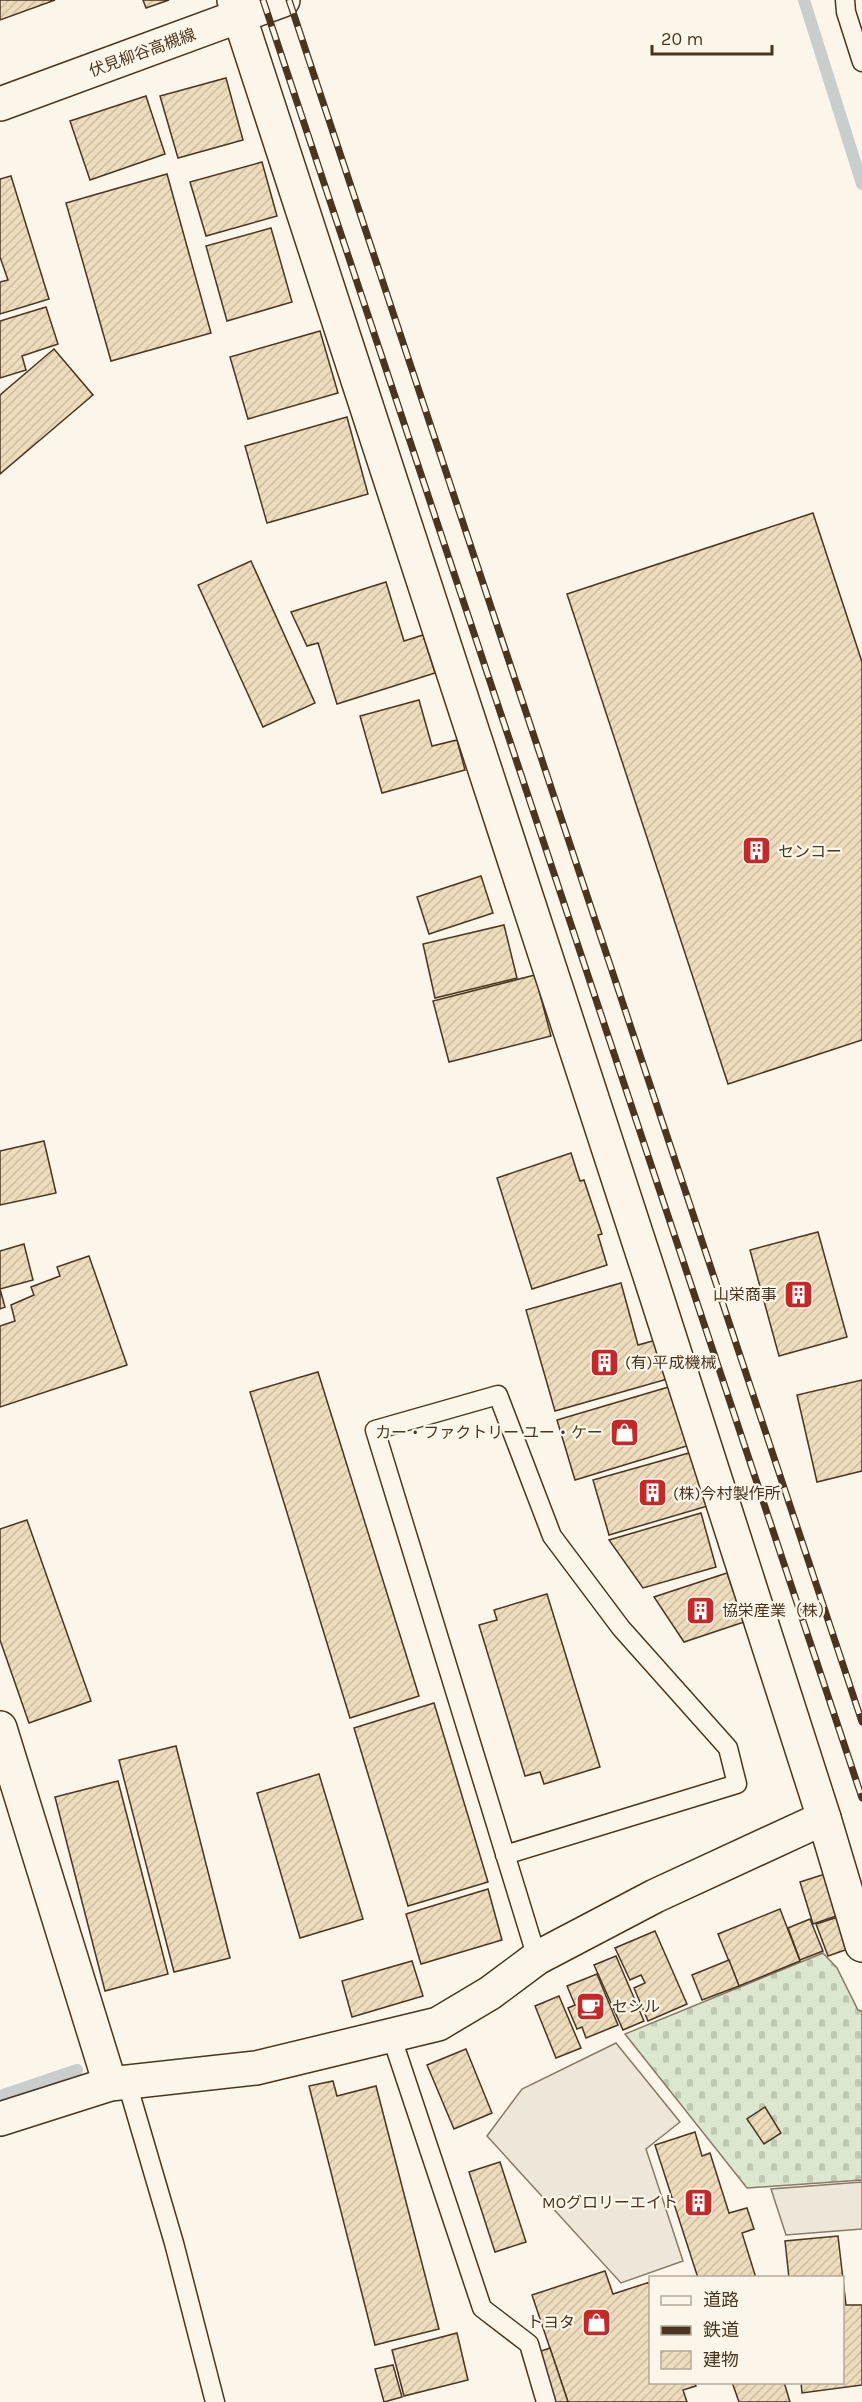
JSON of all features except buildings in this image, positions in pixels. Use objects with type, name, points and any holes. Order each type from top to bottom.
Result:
[{"type":"street","name":"伏見柳谷高槻線","points":[[0,104],[237,8],[283,0]]},
{"type":"street","points":[[237,8],[824,1818],[862,1945]]},
{"type":"street","points":[[0,1728],[118,2083]]},
{"type":"street","points":[[0,2119],[118,2083],[256,2068],[438,2024],[490,1993],[537,1958],[655,1896],[824,1818]]},
{"type":"lane","points":[[845,0],[846,12],[862,62]]},
{"type":"lane","points":[[505,1855],[737,1784],[728,1748],[621,1628],[552,1536],[498,1395],[375,1430],[505,1855],[537,1958]]},
{"type":"lane","points":[[391,2035],[482,2308],[529,2344],[546,2402]]},
{"type":"lane","points":[[118,2083],[174,2243],[215,2402]]},
{"type":"green space","points":[[823,1953],[837,1968],[858,2010],[862,2011],[862,2180],[747,2188],[625,2034]]},
{"type":"shaded area","points":[[616,2043],[680,2122],[646,2149],[683,2261],[621,2283],[487,2136],[522,2089]]},
{"type":"shaded area","points":[[862,2182],[862,2229],[786,2235],[771,2189]]},
{"type":"waterway","points":[[804,0],[862,184]]},
{"type":"waterway","points":[[0,2096],[77,2070]]},
{"type":"railway","points":[[263,0],[862,1798]]},
{"type":"railway","points":[[289,0],[862,1722]]},
{"type":"place","name":"センコー","points":[[757,851]]},
{"type":"place","name":"山栄商事","points":[[798,1294]]},
{"type":"place","name":"(有)平成機械","points":[[604,1362]]},
{"type":"place","name":"カー・ファクトリー ユー・ケー","points":[[624,1432]]},
{"type":"place","name":"(株)今村製作所","points":[[652,1493]]},
{"type":"place","name":"協栄産業（株）","points":[[701,1610]]},
{"type":"place","name":"セシル","points":[[591,2006]]},
{"type":"place","name":"MOグロリーエイト","points":[[699,2202]]},
{"type":"place","name":"トヨタ","points":[[596,2322]]}]
